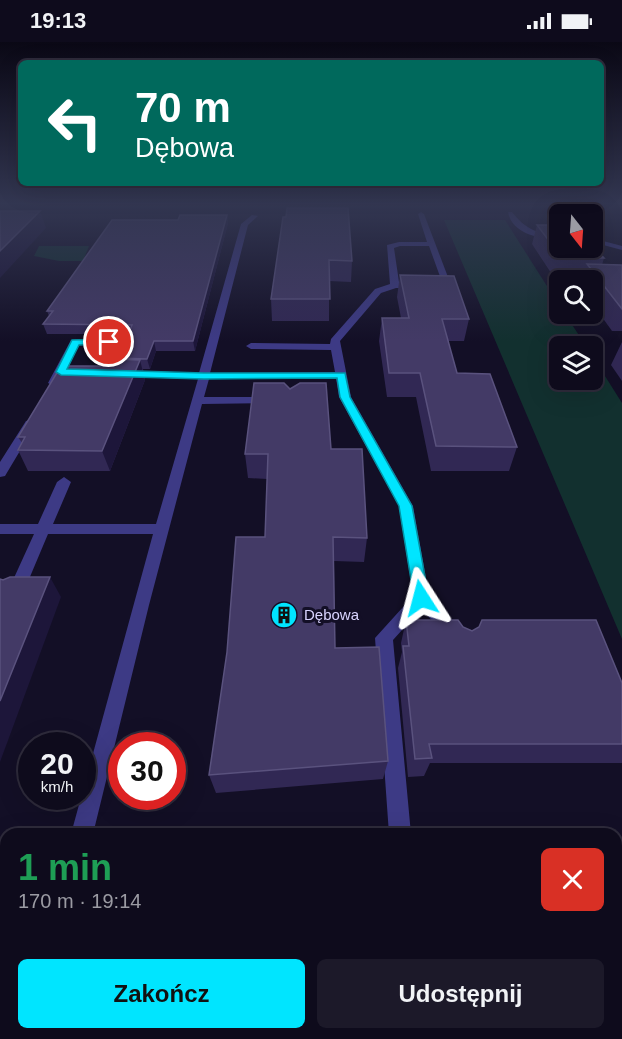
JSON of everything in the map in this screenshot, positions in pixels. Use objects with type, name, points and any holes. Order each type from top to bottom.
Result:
[{"type":"street","points":[[84,828],[238,249]]},
{"type":"street","points":[[390,249],[395,285]]},
{"type":"street","points":[[434,249],[447,285],[395,285],[378,291],[335,341],[345,397],[406,506],[421,598],[461,639],[462,643]]},
{"type":"street","points":[[49,392],[67,372],[75,342],[126,342]]},
{"type":"street","points":[[251,346],[336,347]]},
{"type":"street","points":[[109,373],[204,376],[341,375]]},
{"type":"street","points":[[197,401],[280,400]]},
{"type":"street","points":[[0,473],[37,412]]},
{"type":"street","points":[[16,591],[64,482]]},
{"type":"street","points":[[0,529],[162,529]]},
{"type":"street","points":[[400,828],[384,638],[421,598]]},
{"type":"green space","points":[[38,249],[88,249],[83,261],[59,261],[34,256]]},
{"type":"green space","points":[[456,249],[523,249],[549,289],[549,324],[572,324],[579,336],[549,336],[549,390],[603,390],[603,373],[622,403],[622,639]]},
{"type":"building","points":[[92,249],[218,249],[193,341],[154,341],[147,359],[118,358],[132,325],[43,324],[53,311],[47,311]]},
{"type":"building","points":[[278,249],[351,249],[352,261],[329,260],[330,299],[271,299]]},
{"type":"building","points":[[587,264],[622,265],[622,309],[603,285],[603,270],[592,270]]},
{"type":"building","points":[[400,275],[454,276],[469,319],[442,319],[457,373],[490,374],[517,447],[436,446],[420,373],[389,373],[382,318],[409,318]]},
{"type":"building","points":[[111,359],[140,360],[102,451],[18,450],[25,437],[18,437],[61,366],[107,366]]},
{"type":"building","name":"Dębowa","points":[[254,383],[284,383],[290,389],[300,383],[326,383],[331,449],[362,449],[367,538],[333,537],[335,648],[379,647],[388,761],[209,775],[227,652],[236,537],[265,537],[268,454],[245,454]]},
{"type":"building","points":[[50,577],[0,701],[0,579]]},
{"type":"building","points":[[406,620],[458,620],[463,627],[472,631],[479,627],[482,620],[596,620],[622,683],[622,744],[429,744],[432,758],[415,759],[403,646],[409,646]]},
{"type":"place","name":"Dębowa","points":[[284,615]]},
{"type":"route","points":[[109,342],[75,342],[61,372],[204,376],[341,375],[345,397],[406,506],[421,598]]}]
